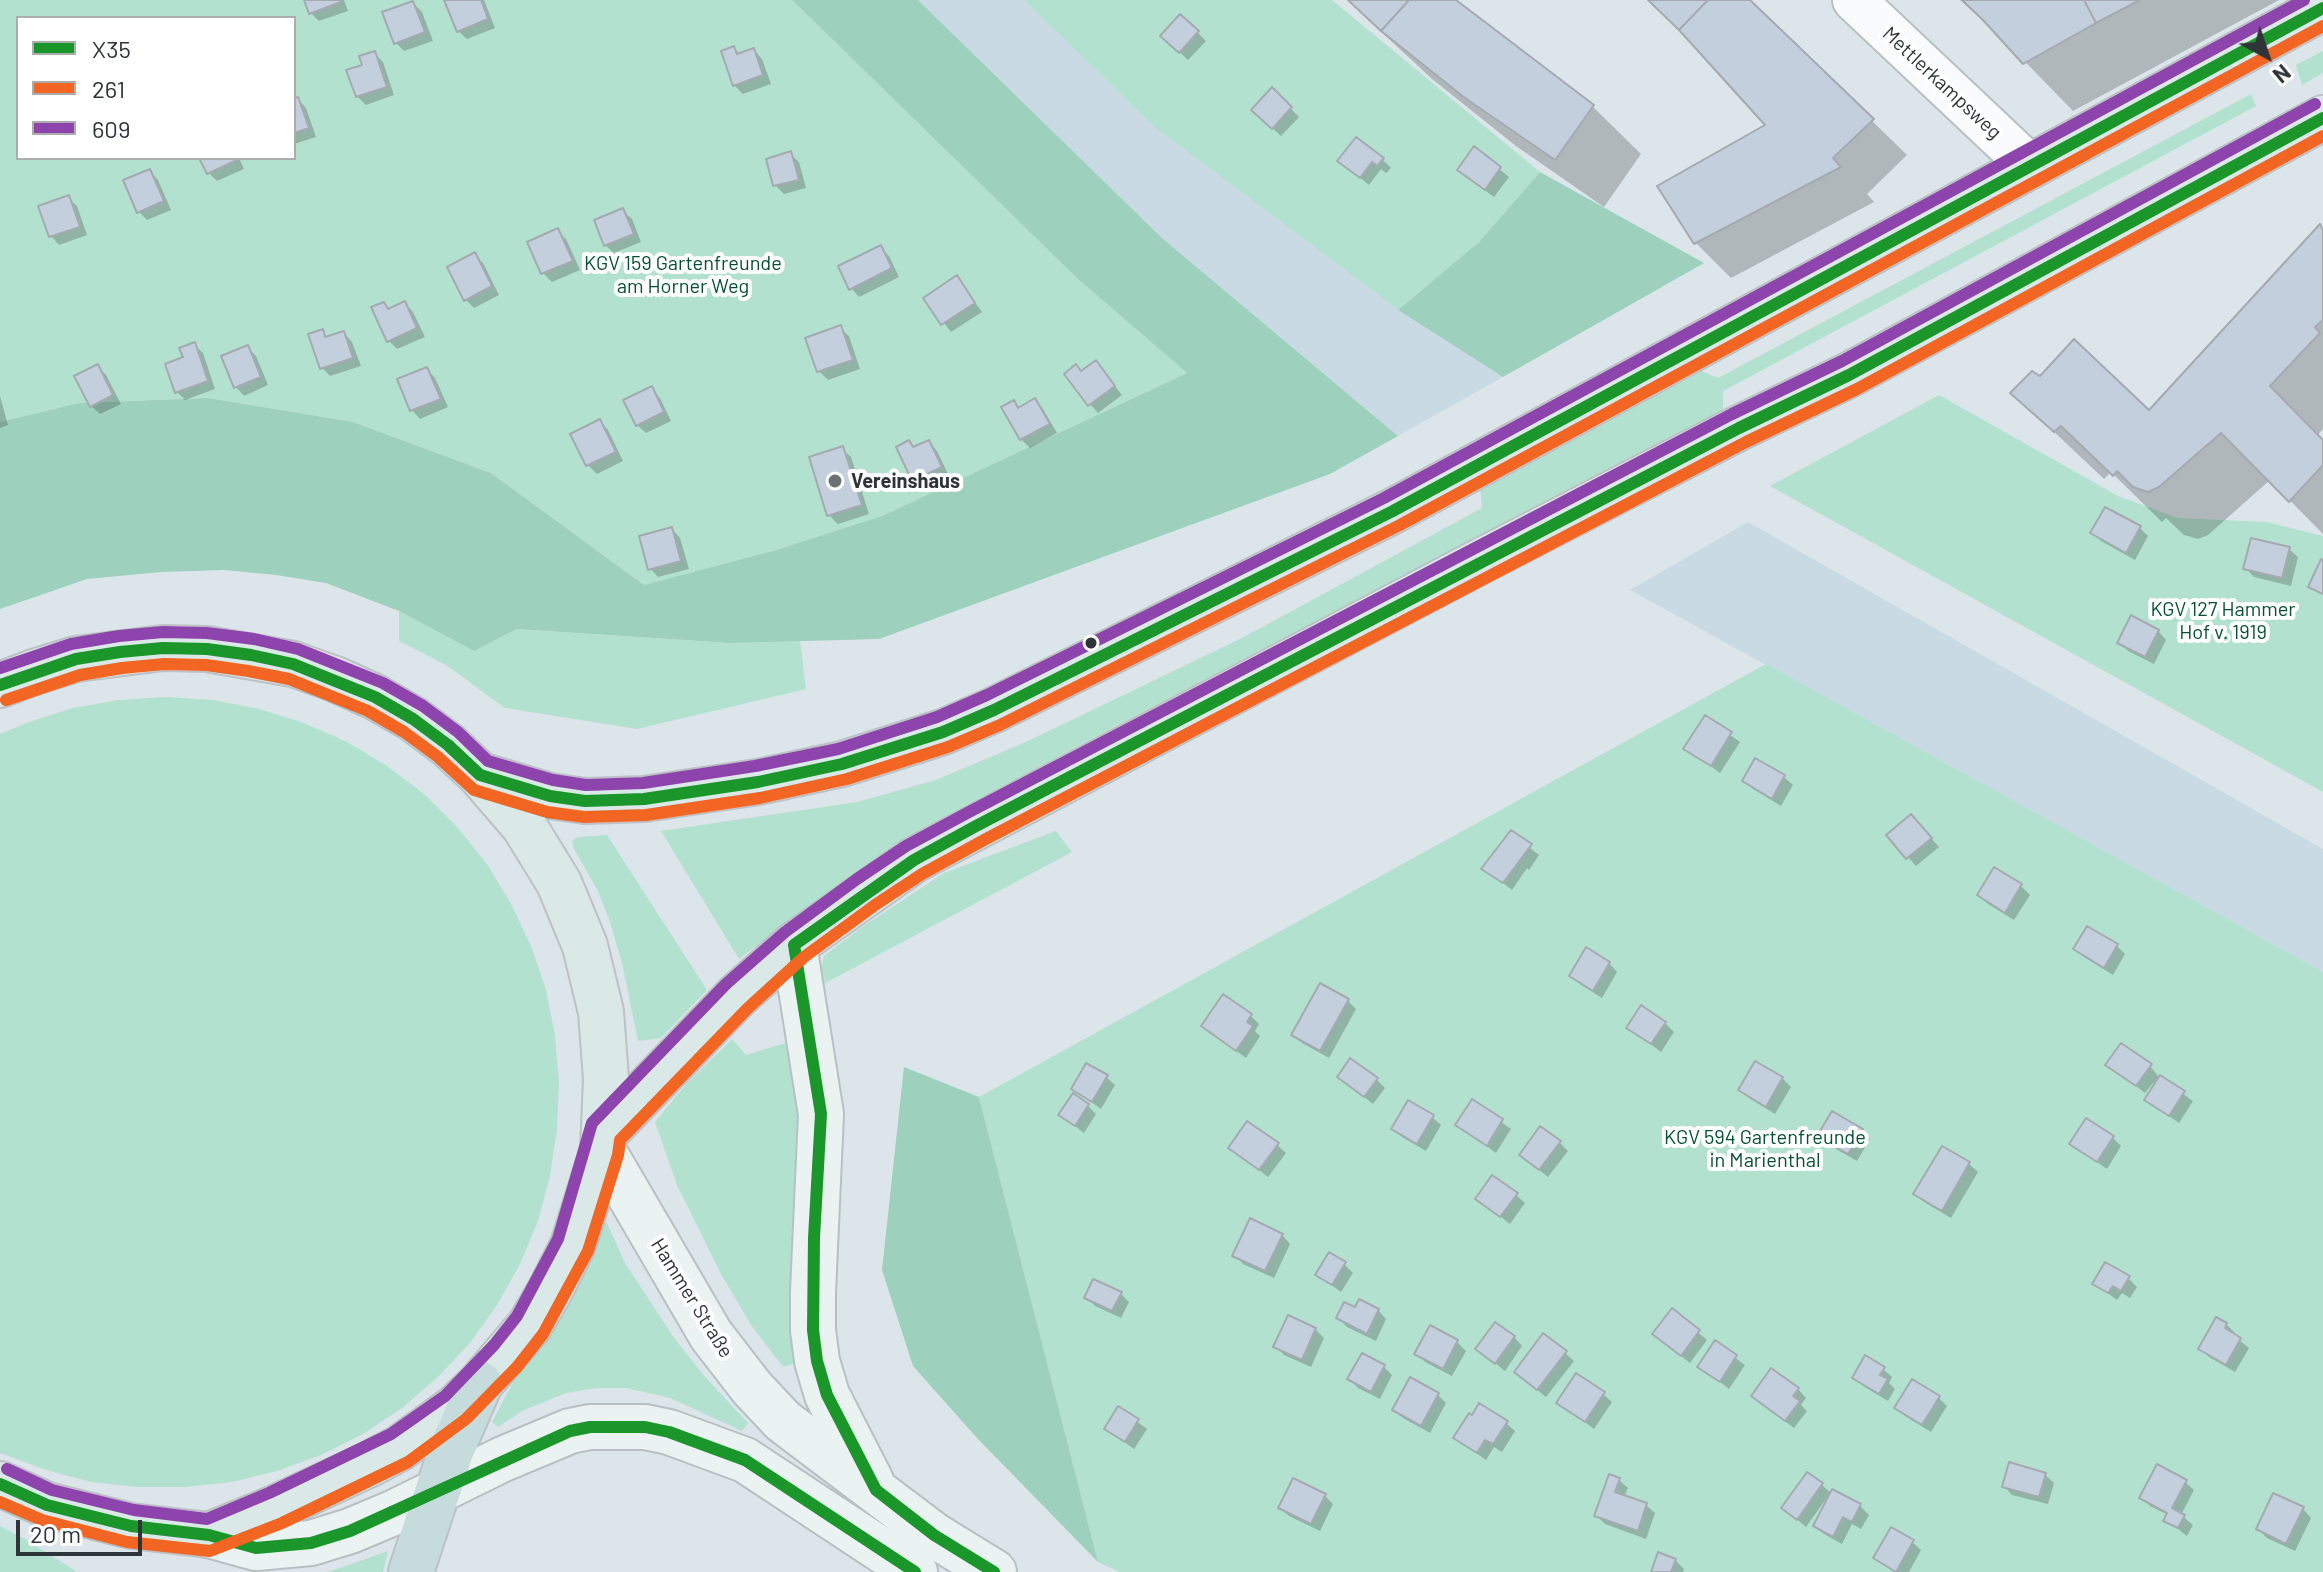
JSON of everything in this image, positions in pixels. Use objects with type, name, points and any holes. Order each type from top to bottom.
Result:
[{"type":"highway","points":[[411,1572],[451,1451],[480,1384]]},
{"type":"main road","points":[[480,775],[550,796],[585,801],[644,799],[744,785],[842,764],[943,732],[994,710],[1391,512],[2323,8]]},
{"type":"main road","points":[[604,1141],[737,996],[794,945],[866,892],[936,848],[1475,564],[1849,375],[2323,118]]},
{"type":"main road","points":[[0,685],[76,659],[163,648],[207,649],[251,655],[293,664],[335,679],[375,697],[424,728],[480,775],[524,826],[552,872],[585,946],[601,1012],[606,1079],[604,1141],[573,1245],[530,1325],[480,1384],[455,1408],[400,1448],[275,1508],[209,1535]]},
{"type":"main road","points":[[794,945],[821,1114],[813,1292],[817,1361],[827,1395],[876,1490]]},
{"type":"main road","name":"Hammer Straße","points":[[604,1141],[703,1322],[752,1388],[783,1421],[934,1535],[994,1572]]},
{"type":"main road","points":[[0,1484],[47,1505],[131,1526],[209,1535],[256,1548],[311,1543],[350,1531],[570,1431],[590,1427],[645,1427],[669,1432],[745,1460],[915,1572]]},
{"type":"street","name":"Mettlerkampsweg","points":[[1854,0],[2030,166]]},
{"type":"shaded area","points":[[918,0],[1024,0],[1154,127],[1398,310],[1503,377],[1398,436],[1163,239]]},
{"type":"shaded area","points":[[1748,522],[2323,849],[2323,972],[1630,590]]},
{"type":"green space","name":"KGV 159 Gartenfreunde am Horner Weg","points":[[0,0],[792,0],[1079,280],[1187,373],[882,516],[776,550],[644,585],[491,473],[353,422],[208,398],[79,403],[0,422]]},
{"type":"green space","points":[[792,0],[918,0],[1163,239],[1398,436],[1330,474],[879,639],[730,643],[517,629],[474,651],[399,611],[326,583],[224,570],[87,579],[0,609],[0,422],[79,403],[208,398],[353,422],[491,473],[644,585],[776,550],[882,516],[1187,373],[1079,280]]},
{"type":"green space","points":[[1024,0],[1332,0],[1540,172],[1479,242],[1398,310],[1154,127]]},
{"type":"green space","points":[[2323,51],[2323,73],[2302,85],[2296,65]]},
{"type":"green space","points":[[2251,94],[2256,106],[1723,391],[1723,411],[1339,613],[1104,732],[945,818],[823,896],[739,959],[661,831],[857,802],[936,780],[1028,741],[1242,638],[1482,508],[1480,486],[1699,370],[1718,378]]},
{"type":"green space","points":[[1540,172],[1704,263],[1503,377],[1398,310],[1479,242]]},
{"type":"green space","name":"KGV 127 Hammer Hof v. 1919","points":[[1939,395],[2118,496],[2178,518],[2267,522],[2323,536],[2323,792],[1770,486]]},
{"type":"green space","points":[[399,611],[474,651],[517,629],[730,643],[800,641],[806,689],[637,729],[505,708],[446,665],[399,641]]},
{"type":"green space","name":"KGV 594 Gartenfreunde in Marienthal","points":[[1766,664],[2323,972],[2323,1572],[1120,1572],[1098,1562],[979,1097]]},
{"type":"green space","points":[[166,697],[213,700],[259,709],[304,723],[347,742],[387,766],[424,794],[457,827],[487,864],[531,946],[546,990],[555,1036],[559,1083],[557,1129],[550,1176],[538,1221],[520,1264],[497,1305],[470,1343],[438,1377],[402,1408],[363,1434],[321,1455],[277,1471],[232,1482],[185,1487],[138,1487],[91,1482],[0,1453],[0,734],[73,708],[119,700]]},
{"type":"green space","points":[[1056,831],[1072,852],[816,988],[824,956],[944,873]]},
{"type":"green space","points":[[607,835],[707,990],[661,1038],[638,1041],[622,963],[609,919],[572,841],[578,837]]},
{"type":"green space","points":[[732,1039],[746,1055],[792,1041],[804,1096],[801,1361],[783,1367],[751,1325],[721,1274],[677,1185],[655,1122],[687,1083]]},
{"type":"green space","points":[[904,1067],[979,1097],[1098,1562],[977,1438],[913,1366],[882,1270]]},
{"type":"green space","points":[[597,1222],[607,1223],[625,1263],[674,1338],[748,1423],[742,1431],[670,1398],[626,1388],[596,1388],[566,1393],[522,1411],[498,1427],[492,1422]]},
{"type":"green space","points":[[0,1526],[25,1539],[77,1572],[0,1572]]},
{"type":"green space","points":[[388,1551],[383,1572],[326,1572],[343,1567]]},
{"type":"building","points":[[304,0],[340,0],[341,2],[309,14]]},
{"type":"building","points":[[444,0],[481,0],[488,19],[457,32]]},
{"type":"building","points":[[1348,0],[1409,0],[1381,31]]},
{"type":"building","points":[[1409,0],[1456,0],[1594,105],[1555,160],[1465,98],[1381,31]]},
{"type":"building","points":[[1648,0],[1708,0],[1679,30]]},
{"type":"building","points":[[1708,0],[1750,0],[1874,119],[1833,158],[1841,167],[1694,244],[1657,186],[1765,125],[1679,30]]},
{"type":"building","points":[[1962,0],[2084,0],[2096,23],[2023,64]]},
{"type":"building","points":[[2084,0],[2140,0],[2096,23]]},
{"type":"building","points":[[413,1],[425,32],[394,44],[382,12]]},
{"type":"building","points":[[1180,14],[1199,31],[1179,53],[1160,36]]},
{"type":"building","points":[[734,46],[737,54],[754,48],[763,75],[733,86],[721,51]]},
{"type":"building","points":[[375,51],[387,87],[356,97],[346,70],[362,65],[359,56]]},
{"type":"building","points":[[1272,87],[1292,107],[1272,129],[1251,110]]},
{"type":"building","points":[[296,98],[309,128],[296,132]]},
{"type":"building","points":[[1356,137],[1384,158],[1377,166],[1372,162],[1360,178],[1337,161]]},
{"type":"building","points":[[1474,146],[1501,167],[1485,190],[1457,170]]},
{"type":"building","points":[[791,151],[799,180],[773,186],[766,159]]},
{"type":"building","points":[[200,160],[237,160],[207,174]]},
{"type":"building","points":[[150,169],[164,201],[137,213],[123,180]]},
{"type":"building","points":[[69,195],[80,227],[49,237],[38,206]]},
{"type":"building","points":[[623,208],[634,234],[604,246],[594,220]]},
{"type":"building","points":[[2320,224],[2323,230],[2323,320],[2315,327],[2320,333],[2270,386],[2323,440],[2323,465],[2289,502],[2221,433],[2159,487],[2148,492],[2133,487],[2117,471],[2113,476],[2061,426],[2054,432],[2010,393],[2032,371],[2040,376],[2074,339],[2149,410]]},
{"type":"building","points":[[558,228],[573,261],[541,274],[527,242]]},
{"type":"building","points":[[881,245],[892,268],[849,290],[838,266]]},
{"type":"building","points":[[475,252],[492,286],[464,301],[447,267]]},
{"type":"building","points":[[957,275],[975,303],[941,325],[923,298]]},
{"type":"building","points":[[405,301],[417,328],[387,342],[371,307],[384,302],[388,309]]},
{"type":"building","points":[[841,325],[853,360],[817,372],[805,338]]},
{"type":"building","points":[[323,329],[325,337],[344,331],[353,358],[320,369],[308,334]]},
{"type":"building","points":[[195,342],[208,381],[175,393],[165,364],[183,357],[179,348]]},
{"type":"building","points":[[248,345],[261,377],[234,388],[221,356]]},
{"type":"building","points":[[1096,360],[1115,386],[1088,406],[1064,374],[1076,364],[1081,371]]},
{"type":"building","points":[[98,364],[113,395],[90,407],[74,376]]},
{"type":"building","points":[[427,367],[441,399],[410,411],[397,379]]},
{"type":"building","points":[[652,386],[664,412],[636,426],[623,400]]},
{"type":"building","points":[[1035,398],[1050,424],[1020,440],[1001,407],[1014,400],[1018,408]]},
{"type":"building","points":[[600,419],[616,452],[586,466],[570,434]]},
{"type":"building","points":[[909,440],[913,447],[929,440],[942,467],[912,481],[896,447]]},
{"type":"building","name":"Vereinshaus","points":[[843,446],[862,505],[827,516],[809,457]]},
{"type":"building","points":[[2105,507],[2141,526],[2126,553],[2090,533]]},
{"type":"building","points":[[672,527],[681,561],[648,570],[639,536]]},
{"type":"building","points":[[2251,538],[2290,547],[2282,578],[2243,569]]},
{"type":"building","points":[[2323,560],[2323,594],[2308,587]]},
{"type":"building","points":[[2131,615],[2159,630],[2145,657],[2117,643]]},
{"type":"building","points":[[1705,715],[1732,732],[1711,766],[1683,749]]},
{"type":"building","points":[[1755,758],[1785,775],[1772,799],[1742,781]]},
{"type":"building","points":[[1911,814],[1932,838],[1906,859],[1886,835]]},
{"type":"building","points":[[1511,830],[1532,844],[1503,883],[1481,869]]},
{"type":"building","points":[[1994,867],[2022,884],[2005,913],[1977,895]]},
{"type":"building","points":[[2087,926],[2118,944],[2104,968],[2073,949]]},
{"type":"building","points":[[1586,947],[1610,962],[1593,991],[1569,976]]},
{"type":"building","points":[[1320,983],[1349,999],[1320,1051],[1291,1035]]},
{"type":"building","points":[[1223,994],[1252,1014],[1247,1022],[1253,1026],[1236,1051],[1201,1026]]},
{"type":"building","points":[[1641,1005],[1666,1022],[1651,1044],[1626,1028]]},
{"type":"building","points":[[2121,1043],[2152,1064],[2136,1086],[2105,1065]]},
{"type":"building","points":[[1350,1058],[1378,1078],[1364,1097],[1337,1077]]},
{"type":"building","points":[[1755,1061],[1783,1077],[1766,1107],[1738,1090]]},
{"type":"building","points":[[1086,1063],[1108,1075],[1092,1102],[1071,1089]]},
{"type":"building","points":[[2160,1075],[2185,1091],[2169,1116],[2144,1100]]},
{"type":"building","points":[[1073,1093],[1089,1104],[1075,1126],[1058,1115]]},
{"type":"building","points":[[1472,1099],[1503,1119],[1487,1146],[1455,1125]]},
{"type":"building","points":[[1408,1100],[1434,1115],[1417,1144],[1391,1129]]},
{"type":"building","points":[[1832,1111],[1863,1129],[1848,1154],[1817,1136]]},
{"type":"building","points":[[2086,1118],[2114,1136],[2097,1162],[2069,1144]]},
{"type":"building","points":[[1247,1121],[1279,1143],[1259,1170],[1228,1148]]},
{"type":"building","points":[[1540,1126],[1561,1141],[1539,1170],[1519,1155]]},
{"type":"building","points":[[1942,1146],[1970,1162],[1942,1211],[1913,1194]]},
{"type":"building","points":[[1492,1175],[1518,1193],[1500,1217],[1475,1199]]},
{"type":"building","points":[[1250,1218],[1283,1234],[1265,1271],[1232,1256]]},
{"type":"building","points":[[1329,1252],[1346,1262],[1332,1285],[1315,1275]]},
{"type":"building","points":[[2105,1262],[2130,1276],[2121,1291],[2113,1286],[2108,1293],[2092,1284]]},
{"type":"building","points":[[1093,1279],[1122,1292],[1112,1311],[1084,1298]]},
{"type":"building","points":[[1359,1299],[1379,1309],[1367,1334],[1336,1318],[1344,1302],[1355,1307]]},
{"type":"building","points":[[1672,1308],[1700,1330],[1681,1356],[1652,1334]]},
{"type":"building","points":[[1288,1315],[1316,1328],[1302,1360],[1273,1347]]},
{"type":"building","points":[[2216,1317],[2227,1323],[2225,1328],[2241,1338],[2226,1365],[2198,1349]]},
{"type":"building","points":[[1495,1322],[1515,1336],[1495,1364],[1475,1349]]},
{"type":"building","points":[[1430,1325],[1458,1340],[1443,1369],[1414,1354]]},
{"type":"building","points":[[1543,1333],[1567,1351],[1537,1390],[1514,1372]]},
{"type":"building","points":[[1715,1340],[1737,1355],[1720,1382],[1697,1367]]},
{"type":"building","points":[[1362,1353],[1385,1365],[1371,1392],[1347,1379]]},
{"type":"building","points":[[1865,1355],[1885,1367],[1880,1375],[1888,1379],[1879,1394],[1852,1378]]},
{"type":"building","points":[[1771,1368],[1799,1388],[1793,1396],[1800,1401],[1785,1421],[1751,1396]]},
{"type":"building","points":[[1576,1373],[1605,1392],[1585,1422],[1556,1403]]},
{"type":"building","points":[[1410,1377],[1439,1393],[1421,1426],[1392,1410]]},
{"type":"building","points":[[1912,1379],[1940,1396],[1922,1425],[1894,1408]]},
{"type":"building","points":[[1479,1403],[1508,1421],[1493,1444],[1485,1440],[1477,1453],[1453,1438]]},
{"type":"building","points":[[1118,1406],[1139,1419],[1125,1442],[1104,1429]]},
{"type":"building","points":[[2009,1462],[2046,1473],[2039,1497],[2002,1487]]},
{"type":"building","points":[[2157,1464],[2187,1480],[2172,1508],[2185,1515],[2178,1528],[2163,1521],[2167,1513],[2139,1498]]},
{"type":"building","points":[[1807,1472],[1823,1483],[1797,1520],[1781,1508]]},
{"type":"building","points":[[1609,1474],[1620,1478],[1615,1492],[1647,1503],[1638,1531],[1594,1516]]},
{"type":"building","points":[[1293,1478],[1326,1494],[1311,1524],[1278,1508]]},
{"type":"building","points":[[1832,1489],[1861,1504],[1852,1522],[1843,1517],[1833,1537],[1813,1526]]},
{"type":"building","points":[[2273,1493],[2304,1507],[2286,1544],[2256,1529]]},
{"type":"building","points":[[1891,1527],[1914,1540],[1896,1572],[1873,1558]]},
{"type":"building","points":[[1658,1552],[1676,1559],[1671,1572],[1651,1572]]},
{"type":"transit line","name":"609","points":[[0,668],[71,644],[119,636],[163,632],[254,639],[298,649],[383,683],[423,706],[458,732],[488,761],[553,780],[586,785],[643,783],[755,766],[838,749],[937,717],[987,695],[1384,498],[2304,0]]},
{"type":"transit line","name":"X35","points":[[0,685],[76,659],[120,652],[163,648],[207,649],[251,655],[293,664],[375,697],[413,719],[448,745],[480,775],[550,796],[585,801],[644,799],[758,782],[842,764],[943,732],[994,710],[1391,512],[2323,8]]},
{"type":"transit line","name":"261","points":[[6,700],[80,675],[164,664],[206,665],[289,679],[368,711],[404,732],[438,757],[474,790],[547,812],[584,817],[646,815],[760,798],[847,779],[948,747],[1000,725],[1398,526],[2323,26]]},
{"type":"transit line","name":"609","points":[[7,1469],[52,1490],[134,1510],[207,1519],[391,1434],[445,1396],[517,1316],[558,1239],[592,1123],[726,984],[785,932],[857,879],[906,846],[969,812],[1732,414],[1842,361],[2315,104]]},
{"type":"transit line","name":"X35","points":[[994,1572],[934,1535],[876,1490],[827,1395],[817,1361],[813,1330],[814,1238],[821,1114],[794,945],[914,860],[976,826],[1739,428],[1849,375],[2323,118]]},
{"type":"transit line","name":"261","points":[[0,1502],[42,1520],[127,1542],[210,1551],[282,1523],[408,1462],[466,1419],[517,1367],[543,1334],[588,1251],[620,1140],[748,1008],[804,957],[875,905],[922,874],[984,840],[1746,442],[1857,389],[2323,136]]},
{"type":"transit line","name":"X35","points":[[0,1484],[47,1505],[131,1526],[209,1535],[256,1548],[311,1543],[350,1531],[570,1431],[590,1427],[645,1427],[669,1432],[745,1460],[915,1572]]},
{"type":"place","name":"Vereinshaus","points":[[835,481]]}]
